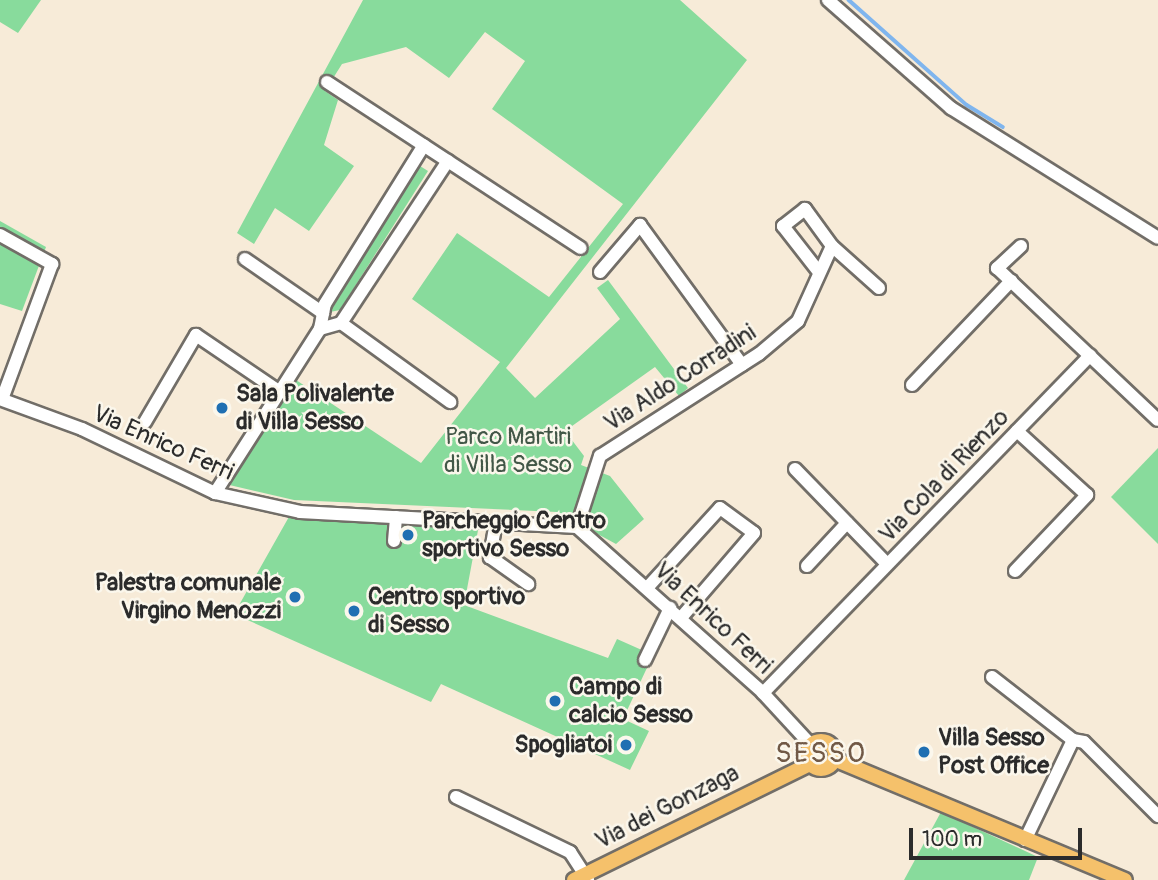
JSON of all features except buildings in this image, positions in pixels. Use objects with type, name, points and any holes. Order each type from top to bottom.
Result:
[{"type":"main road","points":[[810,764],[811,745],[830,744],[834,759],[1125,880]]},
{"type":"main road","name":"Via dei Gonzaga","points":[[582,878],[810,764],[821,769],[834,759]]},
{"type":"street","points":[[828,0],[951,108],[1158,238]]},
{"type":"street","points":[[327,82],[581,248]]},
{"type":"street","points":[[215,493],[320,329],[323,313],[424,145]]},
{"type":"street","points":[[320,329],[341,323],[448,161]]},
{"type":"street","points":[[819,272],[783,226],[805,209],[832,246],[879,288]]},
{"type":"street","points":[[600,272],[640,225],[742,365]]},
{"type":"street","points":[[0,235],[52,264],[1,399]]},
{"type":"street","name":"Via Aldo Corradini","points":[[578,527],[600,456],[742,365],[798,321],[832,246]]},
{"type":"street","points":[[1021,246],[998,268],[1158,419]]},
{"type":"street","points":[[245,259],[323,313]]},
{"type":"street","points":[[912,385],[1011,281]]},
{"type":"street","points":[[341,323],[450,401]]},
{"type":"street","points":[[145,422],[196,335],[280,392]]},
{"type":"street","name":"Via Cola di Rienzo","points":[[763,692],[1090,356]]},
{"type":"street","name":"Via Enrico Ferri","points":[[1,399],[82,429],[215,493],[300,512],[578,527],[763,692],[811,745]]},
{"type":"street","points":[[1014,571],[1087,495],[1017,431]]},
{"type":"street","points":[[794,469],[887,564]]},
{"type":"street","points":[[648,588],[720,508],[754,533],[681,618]]},
{"type":"street","points":[[394,541],[396,517]]},
{"type":"street","points":[[496,522],[490,557],[528,584]]},
{"type":"street","points":[[807,566],[847,523]]},
{"type":"street","points":[[645,660],[670,608]]},
{"type":"street","points":[[992,677],[1073,740],[1083,742],[1158,816]]},
{"type":"street","points":[[1026,840],[1073,740]]},
{"type":"street","name":"Via dei Gonzaga","points":[[456,797],[570,852],[582,878]]},
{"type":"green space","points":[[0,0],[41,0],[18,33],[0,22]]},
{"type":"green space","name":"Parco Martiri di Villa Sesso","points":[[363,0],[680,0],[747,60],[506,368],[535,398],[620,319],[597,288],[608,280],[688,388],[679,396],[655,367],[565,431],[584,456],[581,465],[610,476],[644,519],[616,544],[557,512],[294,500],[221,483],[290,376],[421,463],[500,362],[412,299],[457,233],[549,297],[623,204],[492,109],[525,61],[485,32],[449,78],[406,47],[342,64],[325,91],[338,100],[324,145],[354,166],[309,231],[275,208],[254,244],[237,233]]},
{"type":"green space","points":[[420,166],[428,171],[340,310],[330,312]]},
{"type":"green space","points":[[0,221],[46,247],[22,311],[0,304]]},
{"type":"green space","points":[[1158,448],[1158,544],[1111,497]]},
{"type":"green space","name":"Centro sportivo di Sesso","points":[[290,515],[479,525],[464,605],[608,658],[617,639],[653,655],[623,719],[649,731],[630,770],[441,684],[431,702],[234,614]]},
{"type":"green space","points":[[941,812],[1038,857],[1029,880],[904,880]]},
{"type":"waterway","points":[[849,0],[967,105],[1003,127]]},
{"type":"place","name":"Sala Polivalente di Villa Sesso","points":[[222,408]]},
{"type":"place","name":"Parcheggio Centro sportivo Sesso","points":[[408,535]]},
{"type":"place","name":"Palestra comunale Virgino Menozzi","points":[[295,597]]},
{"type":"place","name":"Centro sportivo di Sesso","points":[[354,611]]},
{"type":"place","name":"Campo di calcio Sesso","points":[[555,701]]},
{"type":"place","name":"Spogliatoi","points":[[626,745]]},
{"type":"place","name":"Villa Sesso Post Office","points":[[924,752]]},
{"type":"district","name":"SESSO","points":[[821,754]]}]
